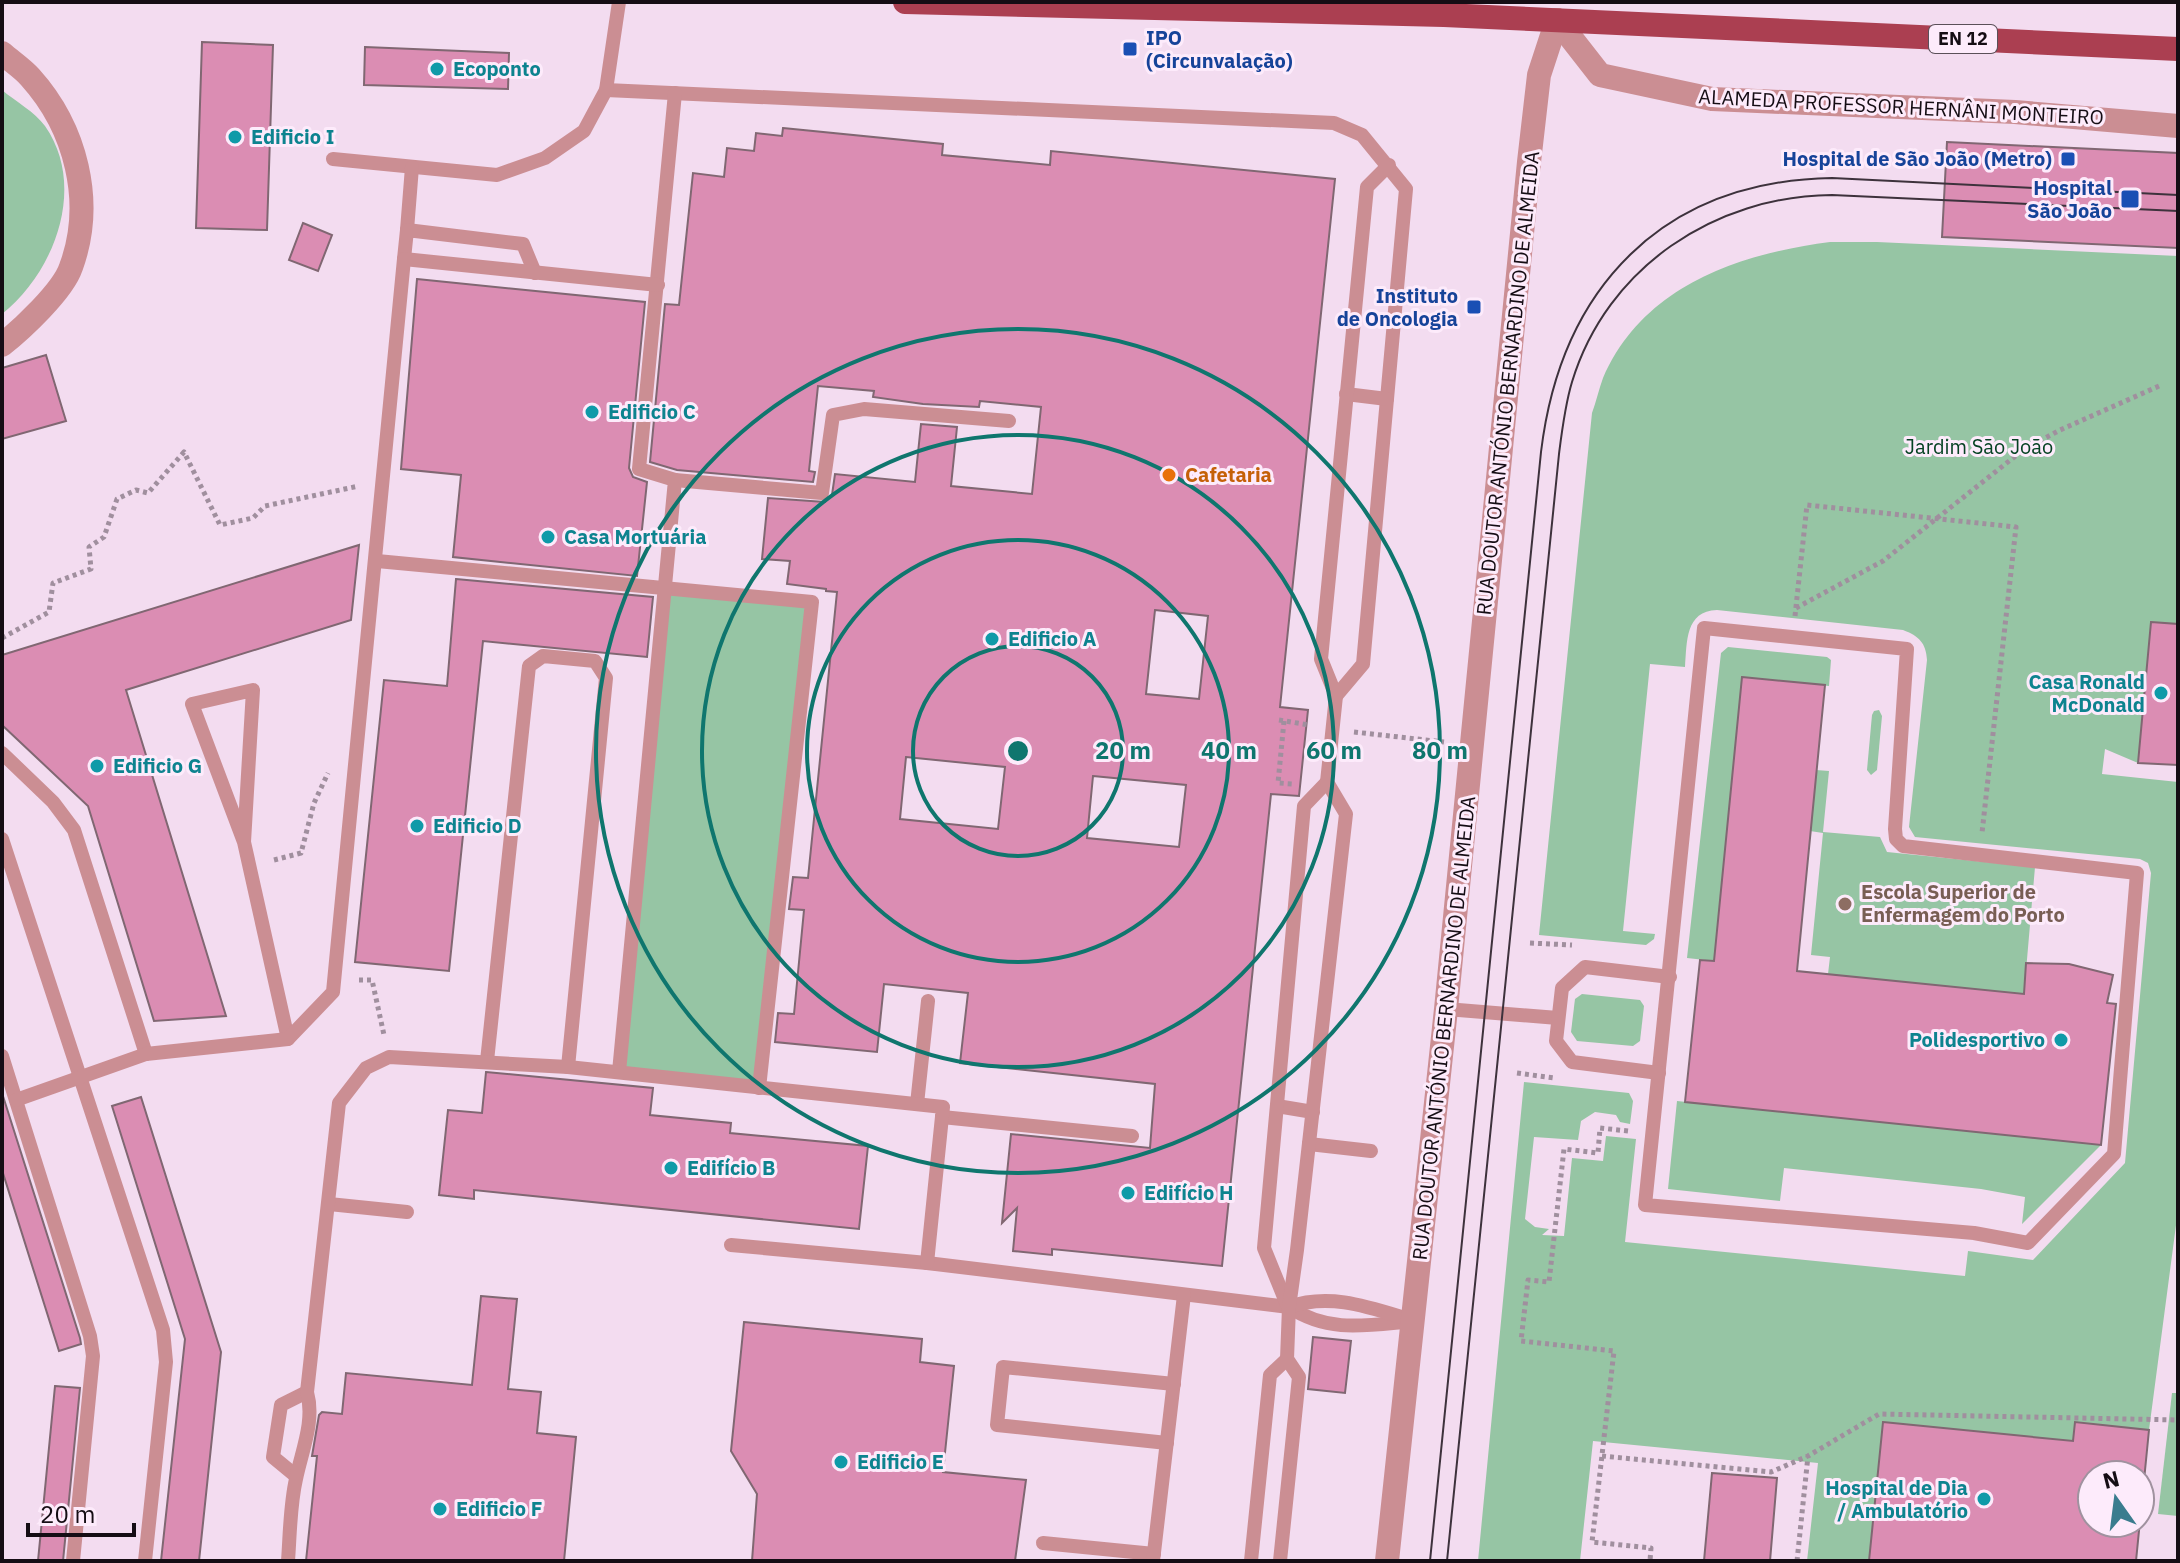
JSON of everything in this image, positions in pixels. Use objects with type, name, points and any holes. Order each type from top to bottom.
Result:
[{"type":"main road","name":"EN 12","points":[[905,2],[1434,14],[2178,49]]},
{"type":"main road","points":[[1557,20],[1575,2]]},
{"type":"street","name":"ALAMEDA PROFESSOR HERNÂNI MONTEIRO","points":[[1557,20],[1600,75],[1712,99],[2015,112],[2178,126]]},
{"type":"street","name":"RUA DOUTOR ANTÓNIO BERNARDINO DE ALMEIDA","points":[[1387,1561],[1473,745],[1529,162],[1539,75],[1557,20]]},
{"type":"street","points":[[2,53],[30,77],[63,124],[78,166],[82,215],[71,269],[32,321],[2,345]]},
{"type":"lane","points":[[333,159],[497,175],[545,158],[584,131],[606,90],[619,2]]},
{"type":"lane","points":[[606,90],[1334,123],[1362,135],[1406,189],[1363,664],[1336,696]]},
{"type":"lane","points":[[675,93],[639,469],[675,480],[822,493],[833,415],[864,409],[1009,421]]},
{"type":"lane","points":[[1280,1561],[1299,1377],[1287,1359],[1289,1307],[1346,814],[1327,782],[1336,696],[1321,659],[1367,187],[1389,165]]},
{"type":"lane","points":[[16,1100],[146,1054],[288,1039],[333,992],[377,561],[412,167]]},
{"type":"lane","points":[[407,230],[523,244],[535,273]]},
{"type":"lane","points":[[404,259],[658,285]]},
{"type":"lane","points":[[1346,394],[1387,399]]},
{"type":"lane","points":[[619,1072],[675,480]]},
{"type":"lane","points":[[377,561],[812,602],[759,1088]]},
{"type":"lane","points":[[1704,628],[1907,649],[1896,839],[1903,846],[1980,855],[2137,873],[2114,1154],[2028,1243],[1974,1233],[1645,1205],[1704,628]]},
{"type":"lane","points":[[487,1061],[529,666],[543,656],[595,661],[606,678],[568,1067]]},
{"type":"lane","points":[[244,842],[253,690],[192,704],[244,842],[288,1039]]},
{"type":"lane","points":[[2,753],[53,802],[74,830],[146,1054]]},
{"type":"lane","points":[[1327,782],[1304,806],[1264,1248],[1289,1307],[1309,1321],[1354,1327],[1414,1321]]},
{"type":"lane","points":[[2,839],[163,1330],[166,1362],[145,1561]]},
{"type":"lane","points":[[1659,1073],[1572,1062],[1556,1041],[1558,1018],[1562,988],[1585,967],[1670,977]]},
{"type":"lane","points":[[917,1104],[928,1001]]},
{"type":"lane","points":[[1446,1009],[1558,1018]]},
{"type":"lane","points":[[2,1056],[90,1336],[93,1356],[73,1561]]},
{"type":"lane","points":[[288,1561],[296,1476],[302,1463],[311,1406],[307,1392],[339,1103],[366,1068],[389,1057],[568,1067],[943,1107],[927,1263]]},
{"type":"lane","points":[[1277,1106],[1313,1112]]},
{"type":"lane","points":[[942,1117],[1132,1136]]},
{"type":"lane","points":[[1309,1144],[1371,1151]]},
{"type":"lane","points":[[329,1204],[407,1212]]},
{"type":"lane","points":[[731,1245],[927,1263],[1289,1307],[1310,1300],[1356,1303],[1414,1321]]},
{"type":"lane","points":[[1043,1543],[1153,1558],[1184,1295]]},
{"type":"lane","points":[[1251,1561],[1270,1375],[1287,1359]]},
{"type":"lane","points":[[1167,1443],[997,1425],[1003,1367],[1174,1384]]},
{"type":"lane","points":[[296,1476],[273,1457],[281,1405],[307,1392]]},
{"type":"path","points":[[1796,608],[1883,561],[2023,450],[2159,386]]},
{"type":"path","points":[[2,638],[49,612],[53,583],[91,569],[89,547],[104,537],[117,499],[136,490],[148,493],[184,452],[220,525],[253,518],[265,506],[384,480]]},
{"type":"path","points":[[1793,637],[1807,505],[2016,527],[1980,855]]},
{"type":"path","points":[[1298,784],[1278,783],[1282,721],[1332,730],[1473,745]]},
{"type":"path","points":[[249,866],[301,853],[314,803],[333,762]]},
{"type":"path","points":[[334,982],[372,980],[389,1057]]},
{"type":"path","points":[[1650,1561],[1651,1548],[1592,1542],[1614,1351],[1521,1341],[1528,1280],[1549,1282],[1564,1149],[1598,1153],[1600,1128],[1652,1133]]},
{"type":"path","points":[[1602,1456],[1771,1472],[1808,1456],[1879,1414],[2178,1420]]},
{"type":"path","points":[[1797,1561],[1808,1456]]},
{"type":"green space","points":[[2,90],[45,126],[57,150],[63,175],[64,201],[50,252],[21,296],[2,314]]},
{"type":"green space","name":"Jardim São João","points":[[1830,242],[2178,256],[2178,624],[2151,622],[2138,763],[2105,749],[2102,774],[2178,782],[2178,1210],[2149,1430],[2075,1422],[2073,1441],[1883,1423],[1869,1561],[1807,1561],[1818,1463],[1593,1441],[1580,1561],[1478,1561],[1524,1082],[1629,1093],[1633,1101],[1630,1124],[1620,1122],[1616,1115],[1595,1112],[1581,1121],[1578,1140],[1534,1137],[1525,1219],[1535,1227],[1549,1229],[1542,1235],[1564,1236],[1572,1158],[1603,1161],[1606,1136],[1636,1139],[1625,1242],[1965,1276],[1968,1251],[2033,1260],[2125,1163],[2151,873],[2148,863],[2140,859],[1915,837],[1909,827],[1927,660],[1921,641],[1903,630],[1717,610],[1699,616],[1690,630],[1685,667],[1650,664],[1623,931],[1655,934],[1654,939],[1646,945],[1539,935],[1592,413],[1603,378],[1620,346],[1642,320],[1668,298],[1697,280],[1761,255]]},
{"type":"green space","points":[[665,588],[812,602],[759,1088],[619,1072]]},
{"type":"green space","points":[[1728,647],[1827,657],[1831,660],[1829,686],[1742,677],[1714,961],[1687,958],[1721,653]]},
{"type":"green space","points":[[1879,710],[1882,716],[1877,770],[1871,775],[1867,770],[1872,715]]},
{"type":"green space","points":[[1816,770],[1829,771],[1823,832],[1880,837],[1887,852],[2035,867],[2024,994],[1828,974],[1830,957],[1811,955],[1823,833],[1810,831]]},
{"type":"green space","points":[[1582,994],[1640,1000],[1644,1006],[1640,1041],[1633,1046],[1577,1041],[1571,1032],[1575,999]]},
{"type":"green space","points":[[1677,1101],[2101,1145],[2022,1224],[2025,1197],[1981,1189],[1784,1168],[1780,1201],[1668,1189]]},
{"type":"green space","points":[[2172,1393],[2178,1393],[2178,1516],[2158,1514]]},
{"type":"building","name":"Edificio I","points":[[202,42],[273,45],[267,230],[196,228]]},
{"type":"building","name":"Ecoponto","points":[[365,47],[509,53],[508,89],[364,85]]},
{"type":"building","name":"Edificio A","points":[[783,128],[943,144],[942,155],[1050,165],[1051,151],[1335,179],[1280,707],[1308,710],[1299,796],[1271,794],[1222,1266],[1052,1249],[1052,1255],[1013,1251],[1017,1208],[1002,1223],[1011,1134],[1150,1148],[1155,1084],[960,1063],[968,993],[884,984],[877,1052],[775,1042],[778,1013],[794,1014],[804,910],[789,909],[793,877],[808,878],[837,592],[787,584],[790,561],[762,559],[768,498],[825,502],[832,495],[835,474],[915,482],[921,424],[957,427],[951,486],[1032,494],[1041,407],[980,401],[979,407],[923,404],[873,397],[874,391],[818,386],[809,471],[815,472],[813,482],[677,470],[650,462],[665,304],[679,305],[693,173],[724,177],[727,148],[754,151],[756,133],[782,136]],"holes":[[[1155,610],[1208,616],[1199,699],[1146,694]],[[906,757],[1005,767],[998,829],[900,819]],[[1093,776],[1186,785],[1179,847],[1087,838]]]},
{"type":"building","points":[[1947,142],[2178,153],[2178,248],[1942,237]]},
{"type":"building","points":[[303,223],[332,235],[318,271],[289,260]]},
{"type":"building","points":[[417,279],[645,302],[629,468],[633,477],[647,482],[637,576],[453,557],[461,475],[401,469]]},
{"type":"building","points":[[46,355],[66,421],[2,439],[2,368]]},
{"type":"building","name":"Edificio G","points":[[359,545],[351,620],[126,690],[226,1016],[154,1021],[88,806],[2,725],[2,655]]},
{"type":"building","name":"Edificio D","points":[[456,579],[653,597],[647,657],[483,641],[449,971],[355,962],[384,680],[447,686]]},
{"type":"building","name":"Casa Ronald McDonald","points":[[2151,622],[2178,624],[2178,765],[2138,763]]},
{"type":"building","points":[[1742,677],[1825,685],[1797,971],[2024,994],[2026,963],[2069,964],[2113,975],[2107,1003],[2116,1004],[2101,1145],[1685,1102],[1700,960],[1714,961]]},
{"type":"building","name":"Edifício B","points":[[486,1072],[653,1088],[650,1115],[731,1123],[730,1133],[868,1146],[859,1229],[474,1190],[474,1199],[439,1195],[448,1110],[482,1113]]},
{"type":"building","points":[[2,1093],[80,1338],[81,1344],[59,1351],[2,1170]]},
{"type":"building","points":[[141,1097],[221,1352],[199,1561],[161,1561],[185,1339],[112,1106]]},
{"type":"building","name":"Edificio F","points":[[481,1296],[517,1299],[508,1389],[541,1392],[537,1433],[576,1437],[564,1561],[306,1561],[317,1456],[312,1456],[319,1415],[322,1412],[342,1414],[346,1373],[472,1385]]},
{"type":"building","name":"Edificio E","points":[[744,1322],[922,1339],[920,1362],[954,1366],[943,1472],[1026,1480],[1015,1561],[752,1561],[757,1494],[731,1451]]},
{"type":"building","points":[[1313,1337],[1351,1341],[1345,1393],[1308,1389]]},
{"type":"building","points":[[55,1386],[80,1388],[63,1561],[38,1561]]},
{"type":"building","name":"Hospital de Dia / Ambulatório","points":[[1883,1422],[2073,1441],[2075,1422],[2149,1430],[2146,1459],[2076,1459],[2076,1539],[2138,1539],[2136,1561],[1869,1561]]},
{"type":"building","points":[[1712,1473],[1777,1478],[1770,1561],[1704,1561]]},
{"type":"tram line","points":[[1430,1561],[1541,452],[1552,393],[1571,340],[1597,294],[1631,254],[1671,223],[1718,199],[1772,184],[1832,178],[2178,195]]},
{"type":"tram line","points":[[1447,1561],[1559,454],[1572,382],[1588,341],[1611,304],[1639,273],[1671,246],[1708,224],[1747,208],[1789,199],[1832,195],[2178,211]]},
{"type":"place","name":"IPO (Circunvalação)","points":[[1130,49]]},
{"type":"place","name":"Ecoponto","points":[[437,69]]},
{"type":"place","name":"Edificio I","points":[[235,137]]},
{"type":"place","name":"Hospital de São João (Metro)","points":[[2068,159]]},
{"type":"place","name":"Hospital São João","points":[[2130,199]]},
{"type":"place","name":"Instituto de Oncologia","points":[[1474,307]]},
{"type":"place","name":"Edificio C","points":[[592,412]]},
{"type":"place","name":"Cafetaria","points":[[1169,475]]},
{"type":"place","name":"Casa Mortuária","points":[[548,537]]},
{"type":"place","name":"Edificio A","points":[[992,639]]},
{"type":"place","name":"Casa Ronald McDonald","points":[[2161,693]]},
{"type":"place","name":"Edificio G","points":[[97,766]]},
{"type":"place","name":"Edificio D","points":[[417,826]]},
{"type":"place","name":"Escola Superior de Enfermagem do Porto","points":[[1845,904]]},
{"type":"place","name":"Polidesportivo","points":[[2061,1040]]},
{"type":"place","name":"Edifício B","points":[[671,1168]]},
{"type":"place","name":"Edifício H","points":[[1128,1193]]},
{"type":"place","name":"Edificio E","points":[[841,1462]]},
{"type":"place","name":"Hospital de Dia / Ambulatório","points":[[1984,1499]]},
{"type":"place","name":"Edificio F","points":[[440,1509]]}]
